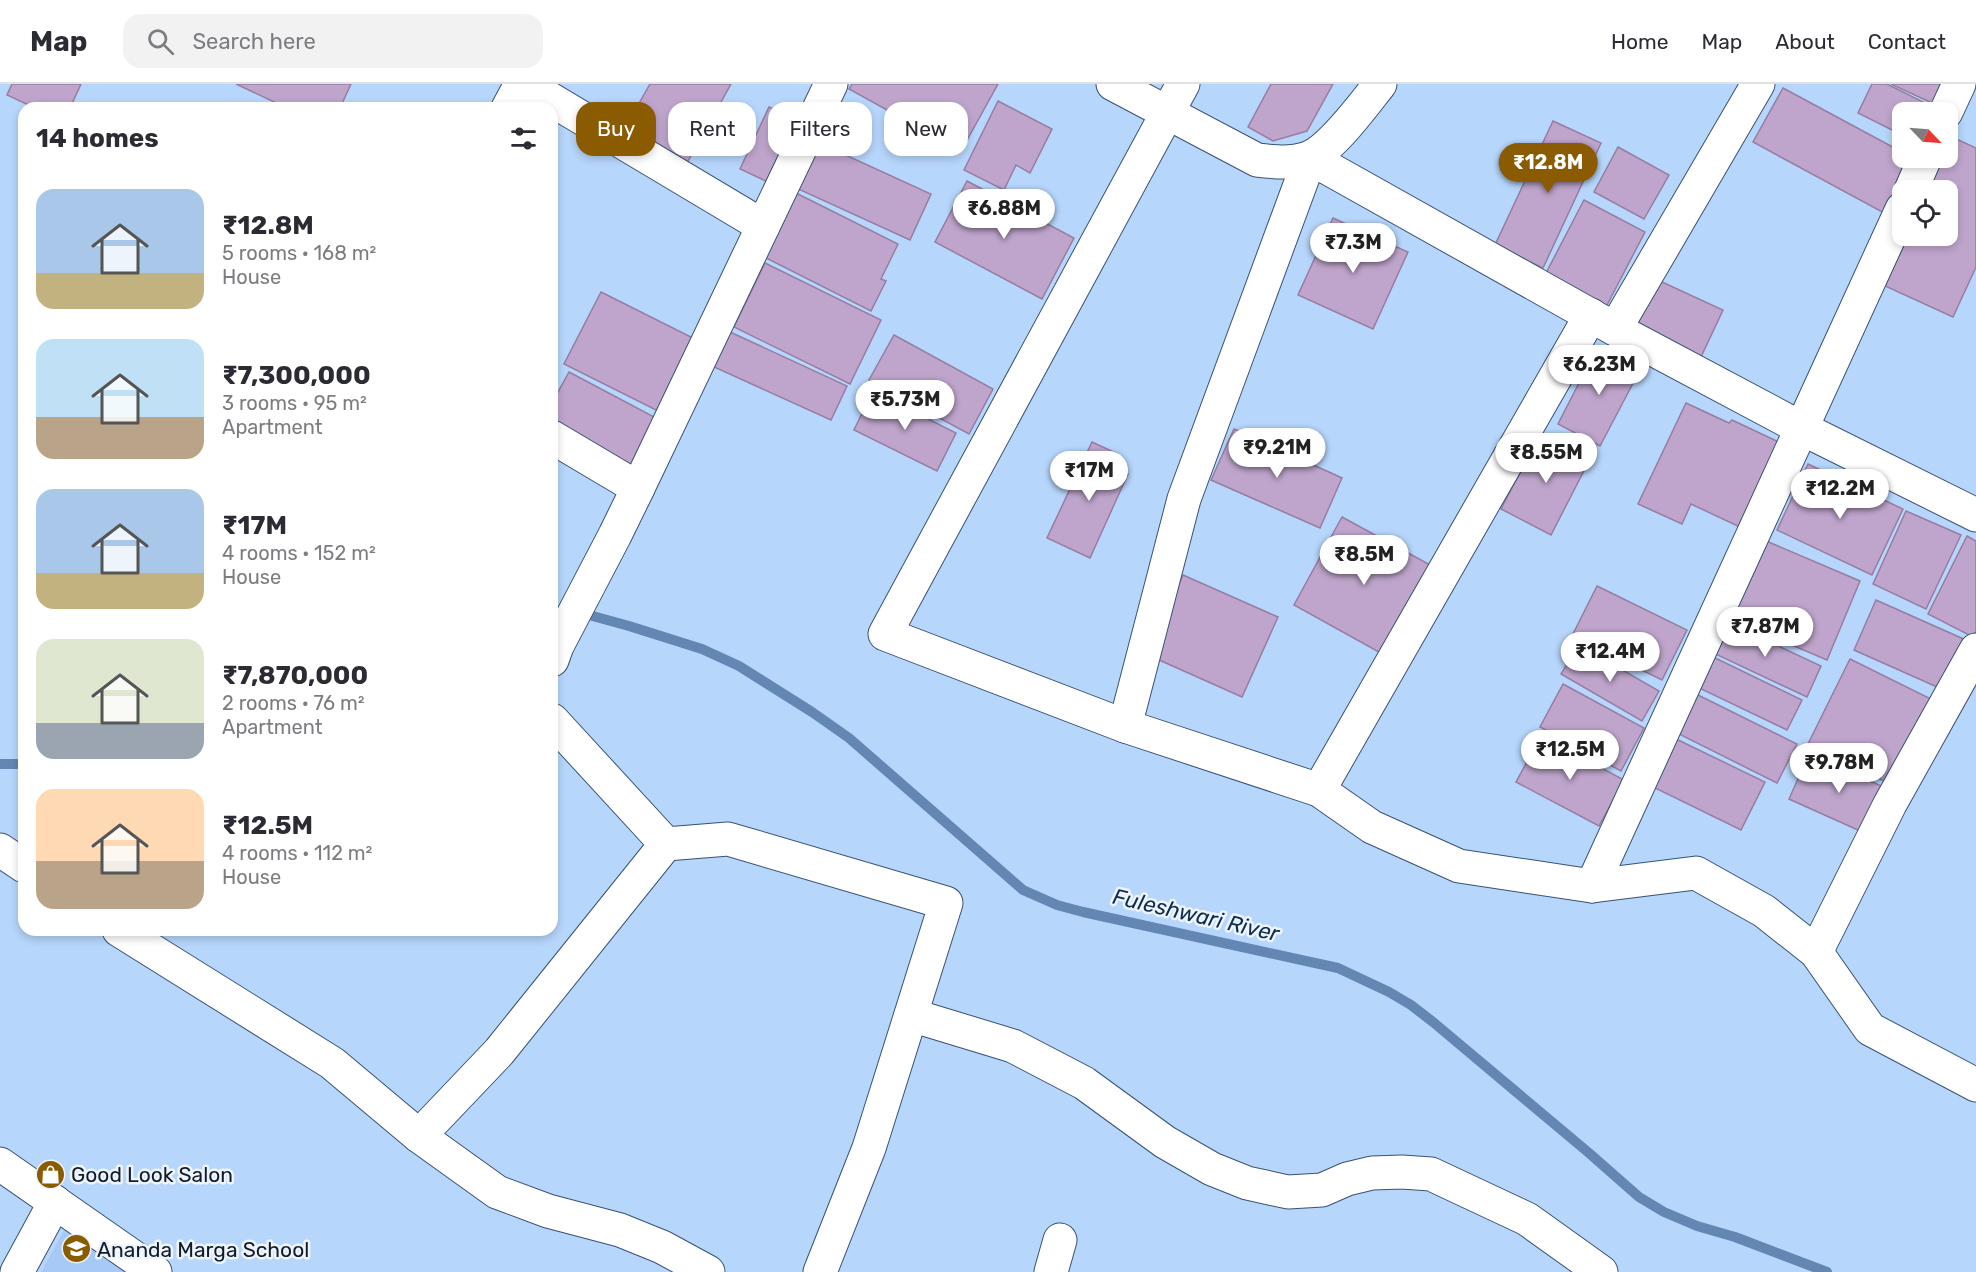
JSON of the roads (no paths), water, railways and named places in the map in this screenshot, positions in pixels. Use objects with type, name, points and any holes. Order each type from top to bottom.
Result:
[{"type":"street","points":[[512,102],[523,84],[553,102]]},
{"type":"street","points":[[558,645],[638,488],[831,84]]},
{"type":"street","points":[[1113,84],[1257,160],[1282,163],[1310,158],[1332,141],[1380,84]]},
{"type":"street","points":[[1183,84],[885,634],[1125,726],[1319,790],[1372,827],[1459,866],[1592,886],[1696,873],[1764,911],[1816,952],[1870,1029],[1976,1085]]},
{"type":"street","points":[[1319,790],[1603,322],[1758,84]]},
{"type":"street","points":[[1951,102],[1959,84]]},
{"type":"street","points":[[558,105],[763,226]]},
{"type":"street","points":[[1310,158],[1603,322],[1803,429],[1976,515]]},
{"type":"street","points":[[1125,726],[1184,499],[1310,158]]},
{"type":"street","points":[[1592,886],[1892,231]]},
{"type":"street","points":[[558,441],[638,488]]},
{"type":"street","points":[[1816,952],[1890,804],[1976,650]]},
{"type":"street","points":[[558,727],[666,844]]},
{"type":"street","points":[[419,1136],[499,1052],[666,844],[728,838],[946,903],[869,1148],[820,1272]]},
{"type":"street","points":[[0,850],[18,862]]},
{"type":"street","points":[[129,936],[332,1063],[419,1136],[497,1192],[548,1211],[620,1230],[662,1247],[708,1272]]},
{"type":"street","points":[[911,1015],[1013,1046],[1084,1083],[1165,1142],[1212,1169],[1247,1183],[1288,1192],[1322,1190],[1347,1179],[1372,1173],[1431,1174],[1527,1219],[1601,1272]]},
{"type":"street","points":[[0,1164],[155,1272]]},
{"type":"street","points":[[17,1272],[55,1202]]},
{"type":"street","points":[[1051,1272],[1060,1240]]},
{"type":"waterway","name":"Fuleshwari River","points":[[558,614],[589,615],[629,626],[702,649],[739,666],[849,738],[1023,890],[1057,905],[1083,912],[1338,968],[1389,992],[1433,1022],[1639,1197],[1664,1212],[1697,1226],[1735,1237],[1827,1272]]},
{"type":"waterway","name":"Fuleshwari River","points":[[0,764],[18,764]]},
{"type":"place","name":"Good Look Salon","points":[[50,1174]]},
{"type":"place","name":"Ananda Marga School","points":[[76,1249]]}]
